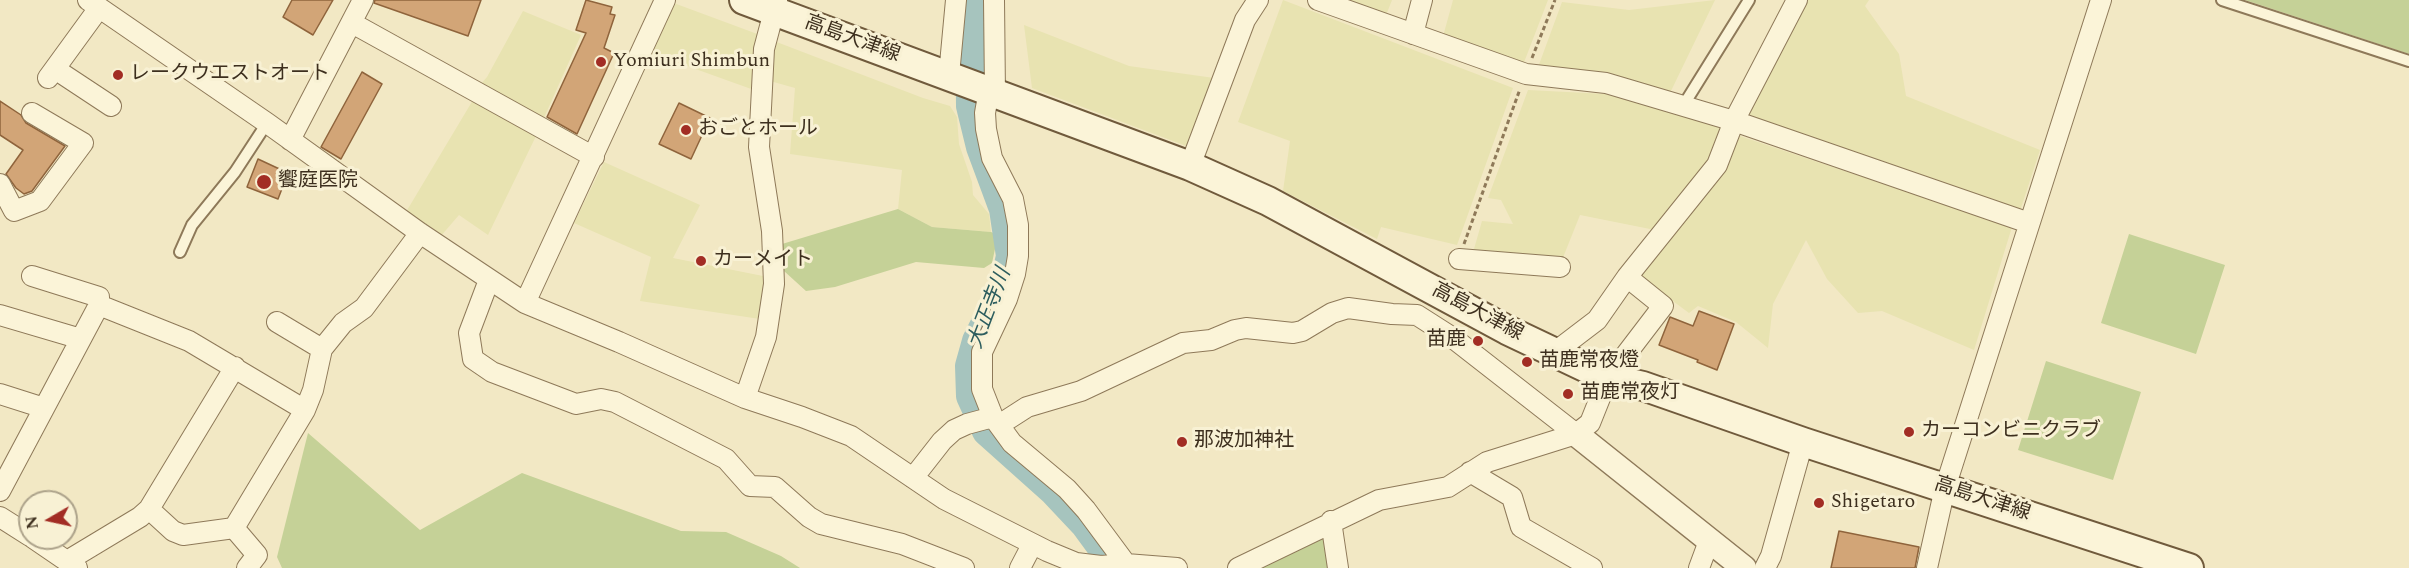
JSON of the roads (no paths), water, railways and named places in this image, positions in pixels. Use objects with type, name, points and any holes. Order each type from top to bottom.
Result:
[{"type":"main road","name":"高島大津線","points":[[744,0],[776,6],[1190,166],[1268,201],[1507,330],[1608,378],[1643,386],[1803,442],[2189,568]]},
{"type":"street","points":[[290,140],[363,0]]},
{"type":"street","points":[[525,303],[594,157],[664,0]]},
{"type":"street","points":[[956,0],[985,113],[992,158],[1013,199],[1018,225],[1015,274],[1007,299],[981,352],[982,389],[988,421],[1067,489],[1086,510],[1111,566]]},
{"type":"street","points":[[976,85],[994,0]]},
{"type":"street","points":[[1190,166],[1245,20],[1258,0]]},
{"type":"street","points":[[1318,0],[1526,74],[1606,83],[1734,121],[2029,223]]},
{"type":"street","points":[[1413,34],[1422,0]]},
{"type":"street","points":[[1555,352],[1597,320],[1627,277],[1717,165],[1734,121],[1797,0]]},
{"type":"street","points":[[1927,568],[1945,488],[2102,0]]},
{"type":"street","points":[[111,106],[51,73],[94,4],[525,303],[745,398],[851,436],[944,499],[1032,545],[1076,563],[1177,568]]},
{"type":"street","points":[[745,398],[766,337],[774,284],[772,231],[759,147],[764,50],[776,6]]},
{"type":"street","points":[[352,23],[594,157]]},
{"type":"street","points":[[0,184],[14,211],[40,201],[82,142],[32,113]]},
{"type":"street","points":[[234,528],[305,410],[313,390],[322,350],[343,322],[364,308],[420,232]]},
{"type":"street","points":[[1459,260],[1560,267]]},
{"type":"street","points":[[0,491],[99,305],[99,297],[32,276]]},
{"type":"street","points":[[1238,568],[1331,521],[1379,500],[1448,487],[1487,462],[1575,434],[1590,423],[1608,378],[1663,306],[1627,277]]},
{"type":"street","points":[[489,280],[469,333],[473,359],[492,372],[576,404],[601,399],[615,402],[726,459],[750,486],[775,487],[821,524],[902,544],[964,568]]},
{"type":"street","points":[[99,305],[189,341],[305,410]]},
{"type":"street","points":[[913,478],[942,441],[954,430],[1081,391],[1183,344],[1211,339],[1246,328],[1293,333],[1302,331],[1332,313],[1347,308],[1417,315],[1453,338],[1744,568]]},
{"type":"street","points":[[0,315],[81,339]]},
{"type":"street","points":[[277,322],[322,350]]},
{"type":"street","points":[[51,550],[72,564],[148,509],[235,367]]},
{"type":"street","points":[[0,394],[44,408]]},
{"type":"street","points":[[1765,568],[1771,556],[1803,442]]},
{"type":"street","points":[[1470,472],[1512,497],[1521,527],[1590,568]]},
{"type":"street","points":[[148,509],[173,531],[183,535],[234,528]]},
{"type":"street","points":[[0,517],[18,529]]},
{"type":"street","points":[[1331,521],[1338,568]]},
{"type":"street","points":[[234,528],[257,555],[247,568]]},
{"type":"street","points":[[1699,568],[1709,541]]},
{"type":"street","points":[[1020,568],[1032,545]]},
{"type":"lane","points":[[1683,106],[1749,0]]},
{"type":"lane","points":[[2222,0],[2409,61]]},
{"type":"lane","points":[[180,252],[192,225],[235,172],[267,123]]},
{"type":"waterway","name":"大正寺川","points":[[970,0],[971,106],[981,147],[1004,209],[1011,256],[1008,270]]},
{"type":"waterway","name":"大正寺川","points":[[988,319],[977,341],[970,366],[971,396],[987,431],[1053,490],[1085,524],[1107,554]]},
{"type":"place","name":"Yomiuri Shimbun","points":[[601,62]]},
{"type":"place","name":"レークウエストオート","points":[[118,75]]},
{"type":"place","name":"おごとホール","points":[[686,130]]},
{"type":"place","name":"饗庭医院","points":[[264,182]]},
{"type":"place","name":"カーメイト","points":[[701,261]]},
{"type":"place","name":"苗鹿","points":[[1478,341]]},
{"type":"place","name":"苗鹿常夜燈","points":[[1527,362]]},
{"type":"place","name":"苗鹿常夜灯","points":[[1568,394]]},
{"type":"place","name":"カーコンビニクラブ","points":[[1909,432]]},
{"type":"place","name":"那波加神社","points":[[1182,442]]},
{"type":"place","name":"Shigetaro","points":[[1819,503]]}]
